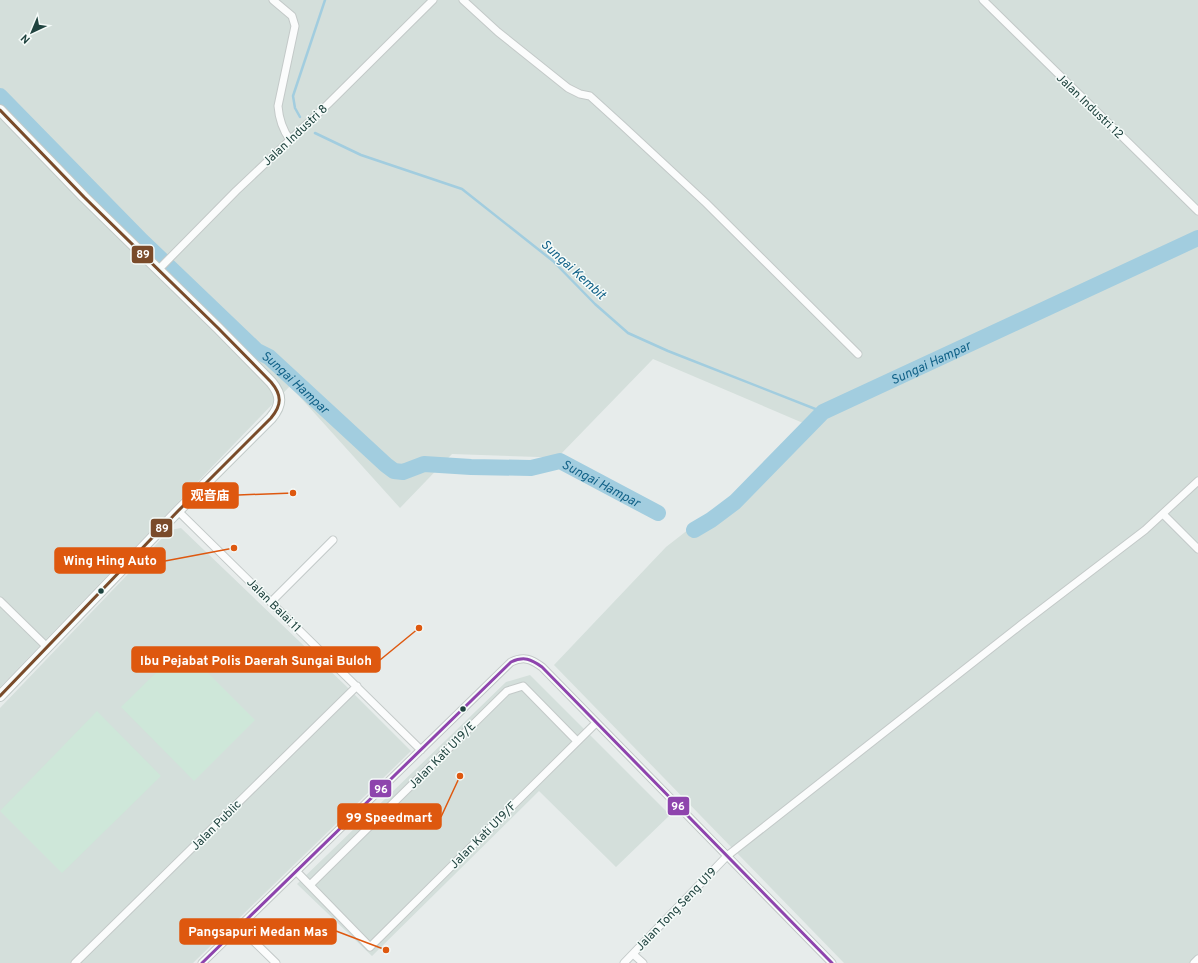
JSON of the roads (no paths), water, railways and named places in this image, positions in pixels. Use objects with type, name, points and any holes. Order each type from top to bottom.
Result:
[{"type":"street","points":[[273,0],[292,16],[295,26],[278,106],[278,115],[281,124],[290,140]]},
{"type":"street","name":"Jalan Industri 8","points":[[159,269],[236,191],[433,0]]},
{"type":"street","points":[[464,0],[498,32],[568,88],[580,94],[590,96],[706,203],[858,354]]},
{"type":"street","name":"Jalan Industri 12","points":[[983,0],[1198,211]]},
{"type":"street","points":[[0,110],[84,197],[159,269],[271,382],[280,399],[277,409],[271,418],[178,511],[0,696]]},
{"type":"street","name":"Jalan Tong Seng U19","points":[[624,963],[727,856],[1017,628],[1145,530],[1198,481]]},
{"type":"street","name":"Jalan Balai 11","points":[[178,511],[421,750]]},
{"type":"street","points":[[1163,514],[1198,549]]},
{"type":"street","points":[[271,602],[333,540]]},
{"type":"street","points":[[0,601],[47,647]]},
{"type":"street","points":[[202,963],[511,662],[525,658],[542,667],[832,963]]},
{"type":"street","name":"Jalan Public","points":[[75,963],[357,686]]},
{"type":"street","name":"Jalan Kati U19/E","points":[[310,885],[507,691],[523,686],[577,741]]},
{"type":"street","name":"Jalan Kati U19/F","points":[[310,885],[370,947],[596,723]]},
{"type":"street","points":[[296,871],[310,885]]},
{"type":"street","points":[[239,926],[276,963]]},
{"type":"street","points":[[633,954],[643,963]]},
{"type":"street","points":[[1194,963],[1198,958]]},
{"type":"waterway","name":"Sungai Kembit","points":[[300,117],[295,108],[293,96],[325,0]]},
{"type":"waterway","name":"Sungai Hampar","points":[[0,96],[142,241],[257,351],[269,357],[394,471],[403,472],[424,464],[471,467],[531,468],[560,461],[658,513]]},
{"type":"waterway","name":"Sungai Kembit","points":[[315,133],[361,155],[462,189],[553,261],[595,304],[628,333],[668,351],[823,412]]},
{"type":"waterway","name":"Sungai Hampar","points":[[694,530],[711,520],[735,502],[823,412],[1198,238]]},
{"type":"place","name":"观音庙","points":[[293,493]]},
{"type":"place","name":"Wing Hing Auto","points":[[234,548]]},
{"type":"place","name":"Ibu Pejabat Polis Daerah Sungai Buloh","points":[[419,628]]},
{"type":"place","name":"99 Speedmart","points":[[460,776]]},
{"type":"place","name":"Pangsapuri Medan Mas","points":[[386,950]]}]
